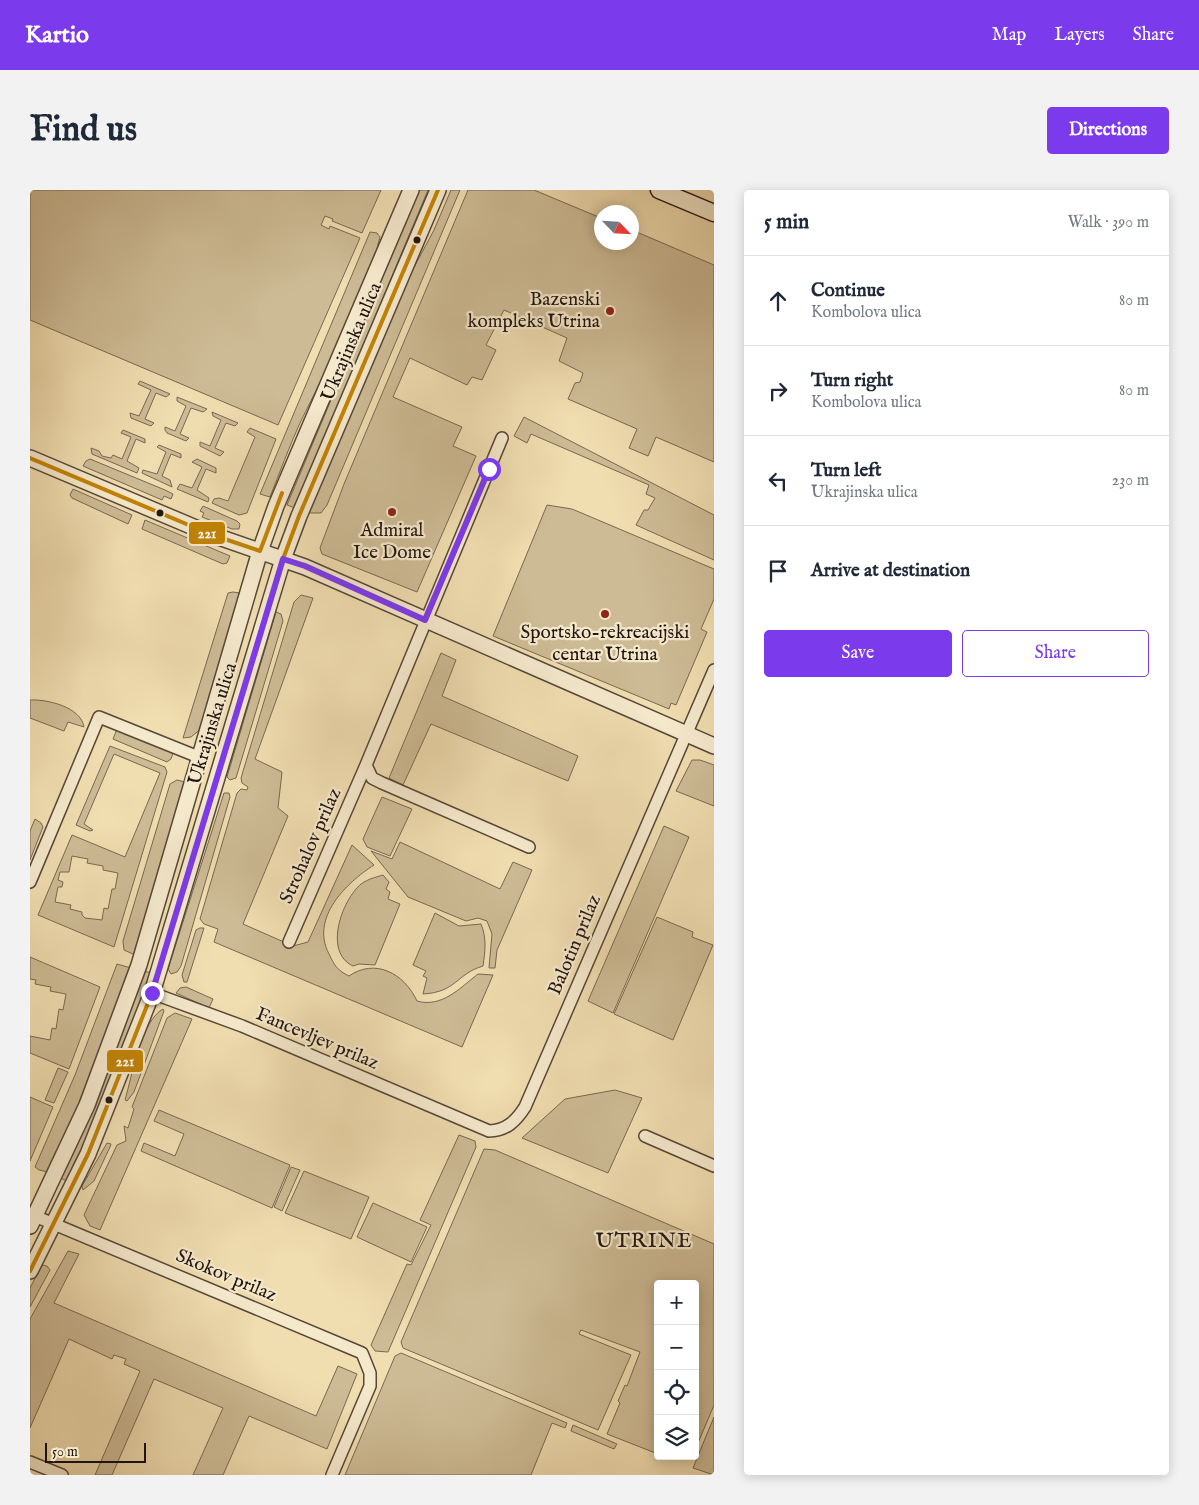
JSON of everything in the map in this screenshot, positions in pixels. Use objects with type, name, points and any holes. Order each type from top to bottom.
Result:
[{"type":"main road","points":[[659,190],[714,214]]},
{"type":"street","name":"Ukrajinska ulica","points":[[32,1219],[69,1148],[107,1057],[139,965],[260,551],[276,506],[411,190]]},
{"type":"street","name":"Ukrajinska ulica","points":[[30,1271],[55,1224],[96,1137],[152,993],[283,559],[299,516],[438,190]]},
{"type":"street","name":"Strohalov prilaz","points":[[289,942],[366,765],[502,438]]},
{"type":"street","points":[[30,458],[210,534],[305,566],[714,746]]},
{"type":"street","points":[[686,734],[714,670]]},
{"type":"street","points":[[30,882],[99,717],[201,758]]},
{"type":"street","name":"Balotin prilaz","points":[[468,1122],[489,1131],[499,1131],[508,1126],[525,1107],[686,734]]},
{"type":"street","points":[[366,765],[372,778],[529,847]]},
{"type":"street","name":"Fancevljev prilaz","points":[[152,993],[242,1026],[468,1122]]},
{"type":"street","points":[[645,1136],[714,1166]]},
{"type":"street","name":"Skokov prilaz","points":[[32,1219],[55,1224],[349,1345],[362,1353],[370,1373],[370,1386],[332,1475]]},
{"type":"street","points":[[30,1462],[62,1475]]},
{"type":"shaded area","points":[[30,190],[381,190],[362,233],[332,221],[333,219],[325,216],[321,225],[329,229],[330,226],[360,238],[278,425],[30,320]]},
{"type":"shaded area","points":[[419,190],[428,190],[295,508],[287,505]]},
{"type":"shaded area","points":[[451,190],[460,190],[327,505],[321,513],[309,513],[405,284],[434,230]]},
{"type":"shaded area","name":"Bazenski kompleks Utrina","points":[[468,190],[534,190],[594,215],[594,250],[639,250],[639,233],[714,265],[714,462],[656,437],[648,456],[629,448],[637,429],[568,399],[575,383],[580,382],[583,373],[559,361],[567,338],[504,310],[486,345],[496,350],[482,380],[472,377],[467,385],[410,358],[393,397],[462,427],[453,446],[476,456],[417,592],[322,554],[320,548],[344,484]]},
{"type":"shaded area","points":[[370,232],[377,233],[380,237],[365,285],[355,309],[300,423],[270,497],[260,494]]},
{"type":"shaded area","points":[[140,381],[170,394],[166,397],[156,393],[145,419],[154,423],[151,426],[131,418],[130,413],[139,416],[151,390],[138,384]]},
{"type":"shaded area","points":[[177,397],[207,409],[203,412],[191,408],[180,434],[189,438],[186,441],[167,433],[165,430],[165,427],[175,431],[186,406],[177,401]]},
{"type":"shaded area","points":[[212,412],[238,423],[235,426],[226,423],[215,448],[224,452],[220,456],[200,446],[200,442],[210,446],[221,420],[213,416]]},
{"type":"shaded area","points":[[524,417],[714,515],[714,560],[636,525],[644,510],[648,510],[655,498],[646,494],[649,485],[531,434],[527,443],[514,436]]},
{"type":"shaded area","points":[[250,428],[276,439],[247,513],[239,515],[212,503],[214,499],[219,498],[228,501],[255,437],[247,432]]},
{"type":"shaded area","points":[[123,430],[145,439],[145,443],[136,439],[127,461],[139,468],[137,473],[92,454],[91,448],[99,451],[102,456],[111,458],[113,455],[122,459],[131,437],[121,433]]},
{"type":"shaded area","points":[[159,445],[181,454],[181,458],[171,454],[162,476],[170,480],[172,487],[142,473],[143,470],[157,474],[166,452],[157,447]]},
{"type":"shaded area","points":[[90,459],[165,490],[173,494],[171,499],[164,496],[162,500],[83,466]]},
{"type":"shaded area","points":[[197,459],[216,468],[216,473],[206,469],[197,490],[209,498],[208,502],[177,489],[180,484],[192,488],[202,467],[192,462]]},
{"type":"shaded area","points":[[73,489],[132,515],[128,524],[72,498],[70,495]]},
{"type":"shaded area","name":"Sportsko-rekreacijski centar Utrina","points":[[547,505],[572,509],[714,569],[714,599],[701,629],[707,632],[676,705],[671,703],[669,709],[493,636]]},
{"type":"shaded area","points":[[203,506],[237,521],[240,524],[239,529],[232,529],[202,517],[204,513],[200,511]]},
{"type":"shaded area","points":[[145,520],[230,556],[227,563],[223,564],[142,529]]},
{"type":"shaded area","points":[[228,593],[240,593],[202,728],[191,737],[183,738]]},
{"type":"shaded area","points":[[301,595],[313,598],[255,759],[282,772],[278,808],[288,816],[243,924],[293,946],[308,942],[352,845],[374,865],[352,881],[334,903],[324,927],[324,941],[329,954],[339,970],[349,976],[369,968],[388,971],[405,983],[417,1001],[435,1002],[457,991],[478,974],[493,975],[462,1047],[214,942],[218,929],[204,924],[200,919],[237,793],[241,789],[247,790],[248,787],[242,783],[241,778],[294,602]]},
{"type":"shaded area","points":[[276,612],[281,614],[283,621],[236,778],[230,780],[227,777]]},
{"type":"shaded area","points":[[441,653],[456,660],[442,696],[578,756],[568,781],[431,724],[403,785],[389,778]]},
{"type":"shaded area","points":[[30,700],[54,703],[70,709],[82,720],[84,727],[68,722],[64,731],[30,718]]},
{"type":"shaded area","points":[[117,729],[173,753],[171,759],[167,762],[113,739]]},
{"type":"shaded area","points":[[110,746],[165,767],[167,772],[114,947],[38,915],[72,835],[125,857],[160,773],[114,754],[84,824],[93,830],[90,831],[76,825]],"holes":[[[72,856],[88,859],[87,863],[103,866],[103,870],[118,873],[115,889],[112,889],[108,909],[104,908],[102,920],[85,918],[82,912],[70,909],[71,905],[55,902],[58,887],[62,887],[63,882],[58,880],[60,872],[69,872]]]},
{"type":"shaded area","points":[[692,760],[700,760],[714,765],[714,806],[676,791]]},
{"type":"shaded area","points":[[177,780],[185,782],[136,953],[133,954],[124,950],[123,941],[170,784]]},
{"type":"shaded area","points":[[224,793],[229,793],[230,797],[181,966],[177,972],[171,974],[168,969]]},
{"type":"shaded area","points":[[382,797],[412,809],[390,856],[367,847],[363,839]]},
{"type":"shaded area","points":[[35,819],[43,827],[30,860],[30,831]]},
{"type":"shaded area","points":[[664,826],[689,837],[613,1013],[588,1001]]},
{"type":"shaded area","points":[[400,842],[500,889],[513,862],[532,870],[497,950],[495,968],[489,968],[492,934],[487,921],[478,918],[466,921],[408,897],[371,851],[392,859]]},
{"type":"shaded area","points":[[383,875],[389,882],[386,889],[390,892],[388,899],[400,904],[375,965],[359,964],[353,966],[344,959],[339,950],[337,938],[342,913],[361,884],[369,879]]},
{"type":"shaded area","points":[[435,913],[459,926],[481,924],[485,940],[483,966],[467,973],[443,990],[423,994],[427,978],[423,976],[426,971],[413,965]]},
{"type":"shaded area","points":[[657,917],[693,932],[692,937],[713,945],[673,1040],[614,1014]]},
{"type":"shaded area","points":[[204,928],[187,982],[184,982],[182,975],[196,930]]},
{"type":"shaded area","points":[[30,957],[100,987],[69,1069],[30,1053],[30,1036],[50,1040],[52,1028],[56,1029],[59,1009],[63,1010],[66,994],[50,991],[51,987],[35,984],[36,980],[30,979]]},
{"type":"shaded area","points":[[117,964],[131,968],[75,1114],[48,1172],[39,1170],[35,1167],[75,1075]]},
{"type":"shaded area","points":[[144,971],[152,973],[134,1024],[68,1182],[61,1178],[93,1108]]},
{"type":"shaded area","points":[[186,987],[213,999],[209,1008],[176,993],[180,988]]},
{"type":"shaded area","points":[[163,1009],[164,1011],[134,1092],[127,1101],[125,1100],[134,1064],[143,1037],[155,1015]]},
{"type":"shaded area","points":[[175,1013],[192,1019],[100,1230],[90,1226],[84,1215],[117,1145],[126,1141],[124,1126],[128,1128],[134,1109],[132,1107],[167,1018]]},
{"type":"shaded area","points":[[58,1068],[68,1072],[54,1103],[45,1100]]},
{"type":"shaded area","points":[[615,1090],[642,1098],[608,1173],[522,1138],[565,1099]]},
{"type":"shaded area","points":[[30,1097],[53,1107],[30,1161]]},
{"type":"shaded area","points":[[159,1110],[290,1165],[272,1208],[141,1151],[144,1143],[175,1156],[184,1134],[154,1121]]},
{"type":"shaded area","points":[[459,1135],[475,1141],[476,1147],[388,1352],[375,1351],[371,1345],[407,1264],[411,1265],[431,1225],[420,1220]]},
{"type":"shaded area","points":[[107,1143],[111,1144],[110,1147],[94,1181],[83,1190],[82,1186]]},
{"type":"shaded area","points":[[484,1149],[495,1150],[714,1244],[714,1405],[699,1441],[699,1280],[654,1280],[654,1452],[607,1434],[620,1403],[618,1401],[625,1385],[627,1386],[640,1352],[581,1330],[579,1334],[631,1355],[598,1430],[403,1348],[401,1342]]},
{"type":"shaded area","points":[[291,1167],[300,1170],[282,1211],[274,1207]]},
{"type":"shaded area","points":[[304,1171],[369,1197],[351,1239],[285,1213]]},
{"type":"shaded area","points":[[373,1203],[427,1227],[411,1262],[357,1237]]},
{"type":"shaded area","points":[[68,1251],[79,1254],[54,1303],[316,1416],[338,1366],[357,1374],[327,1449],[249,1416],[223,1475],[193,1475],[223,1408],[154,1379],[112,1475],[95,1475],[140,1371],[124,1364],[126,1359],[114,1355],[112,1359],[69,1339],[30,1428],[30,1319]]},
{"type":"shaded area","points":[[42,1265],[47,1266],[50,1270],[30,1307],[30,1288]]},
{"type":"shaded area","points":[[401,1353],[567,1423],[565,1428],[552,1423],[531,1475],[345,1475],[395,1356]]},
{"type":"shaded area","points":[[714,1417],[714,1475],[693,1468],[696,1460],[699,1460],[699,1453]]},
{"type":"shaded area","points":[[573,1425],[617,1444],[614,1449],[571,1431]]},
{"type":"transit line","name":"221","points":[[30,1271],[88,1154],[152,993],[283,559],[299,516],[438,190]]},
{"type":"transit line","name":"221","points":[[30,458],[210,534],[260,551],[282,493]]},
{"type":"place","name":"Bazenski kompleks Utrina","points":[[610,311]]},
{"type":"place","name":"Admiral Ice Dome","points":[[392,512]]},
{"type":"place","name":"Sportsko-rekreacijski centar Utrina","points":[[605,614]]},
{"type":"district","name":"UTRINE","points":[[644,1241]]},
{"type":"route","points":[[152,993],[283,559],[305,566],[425,620],[489,469]]}]
